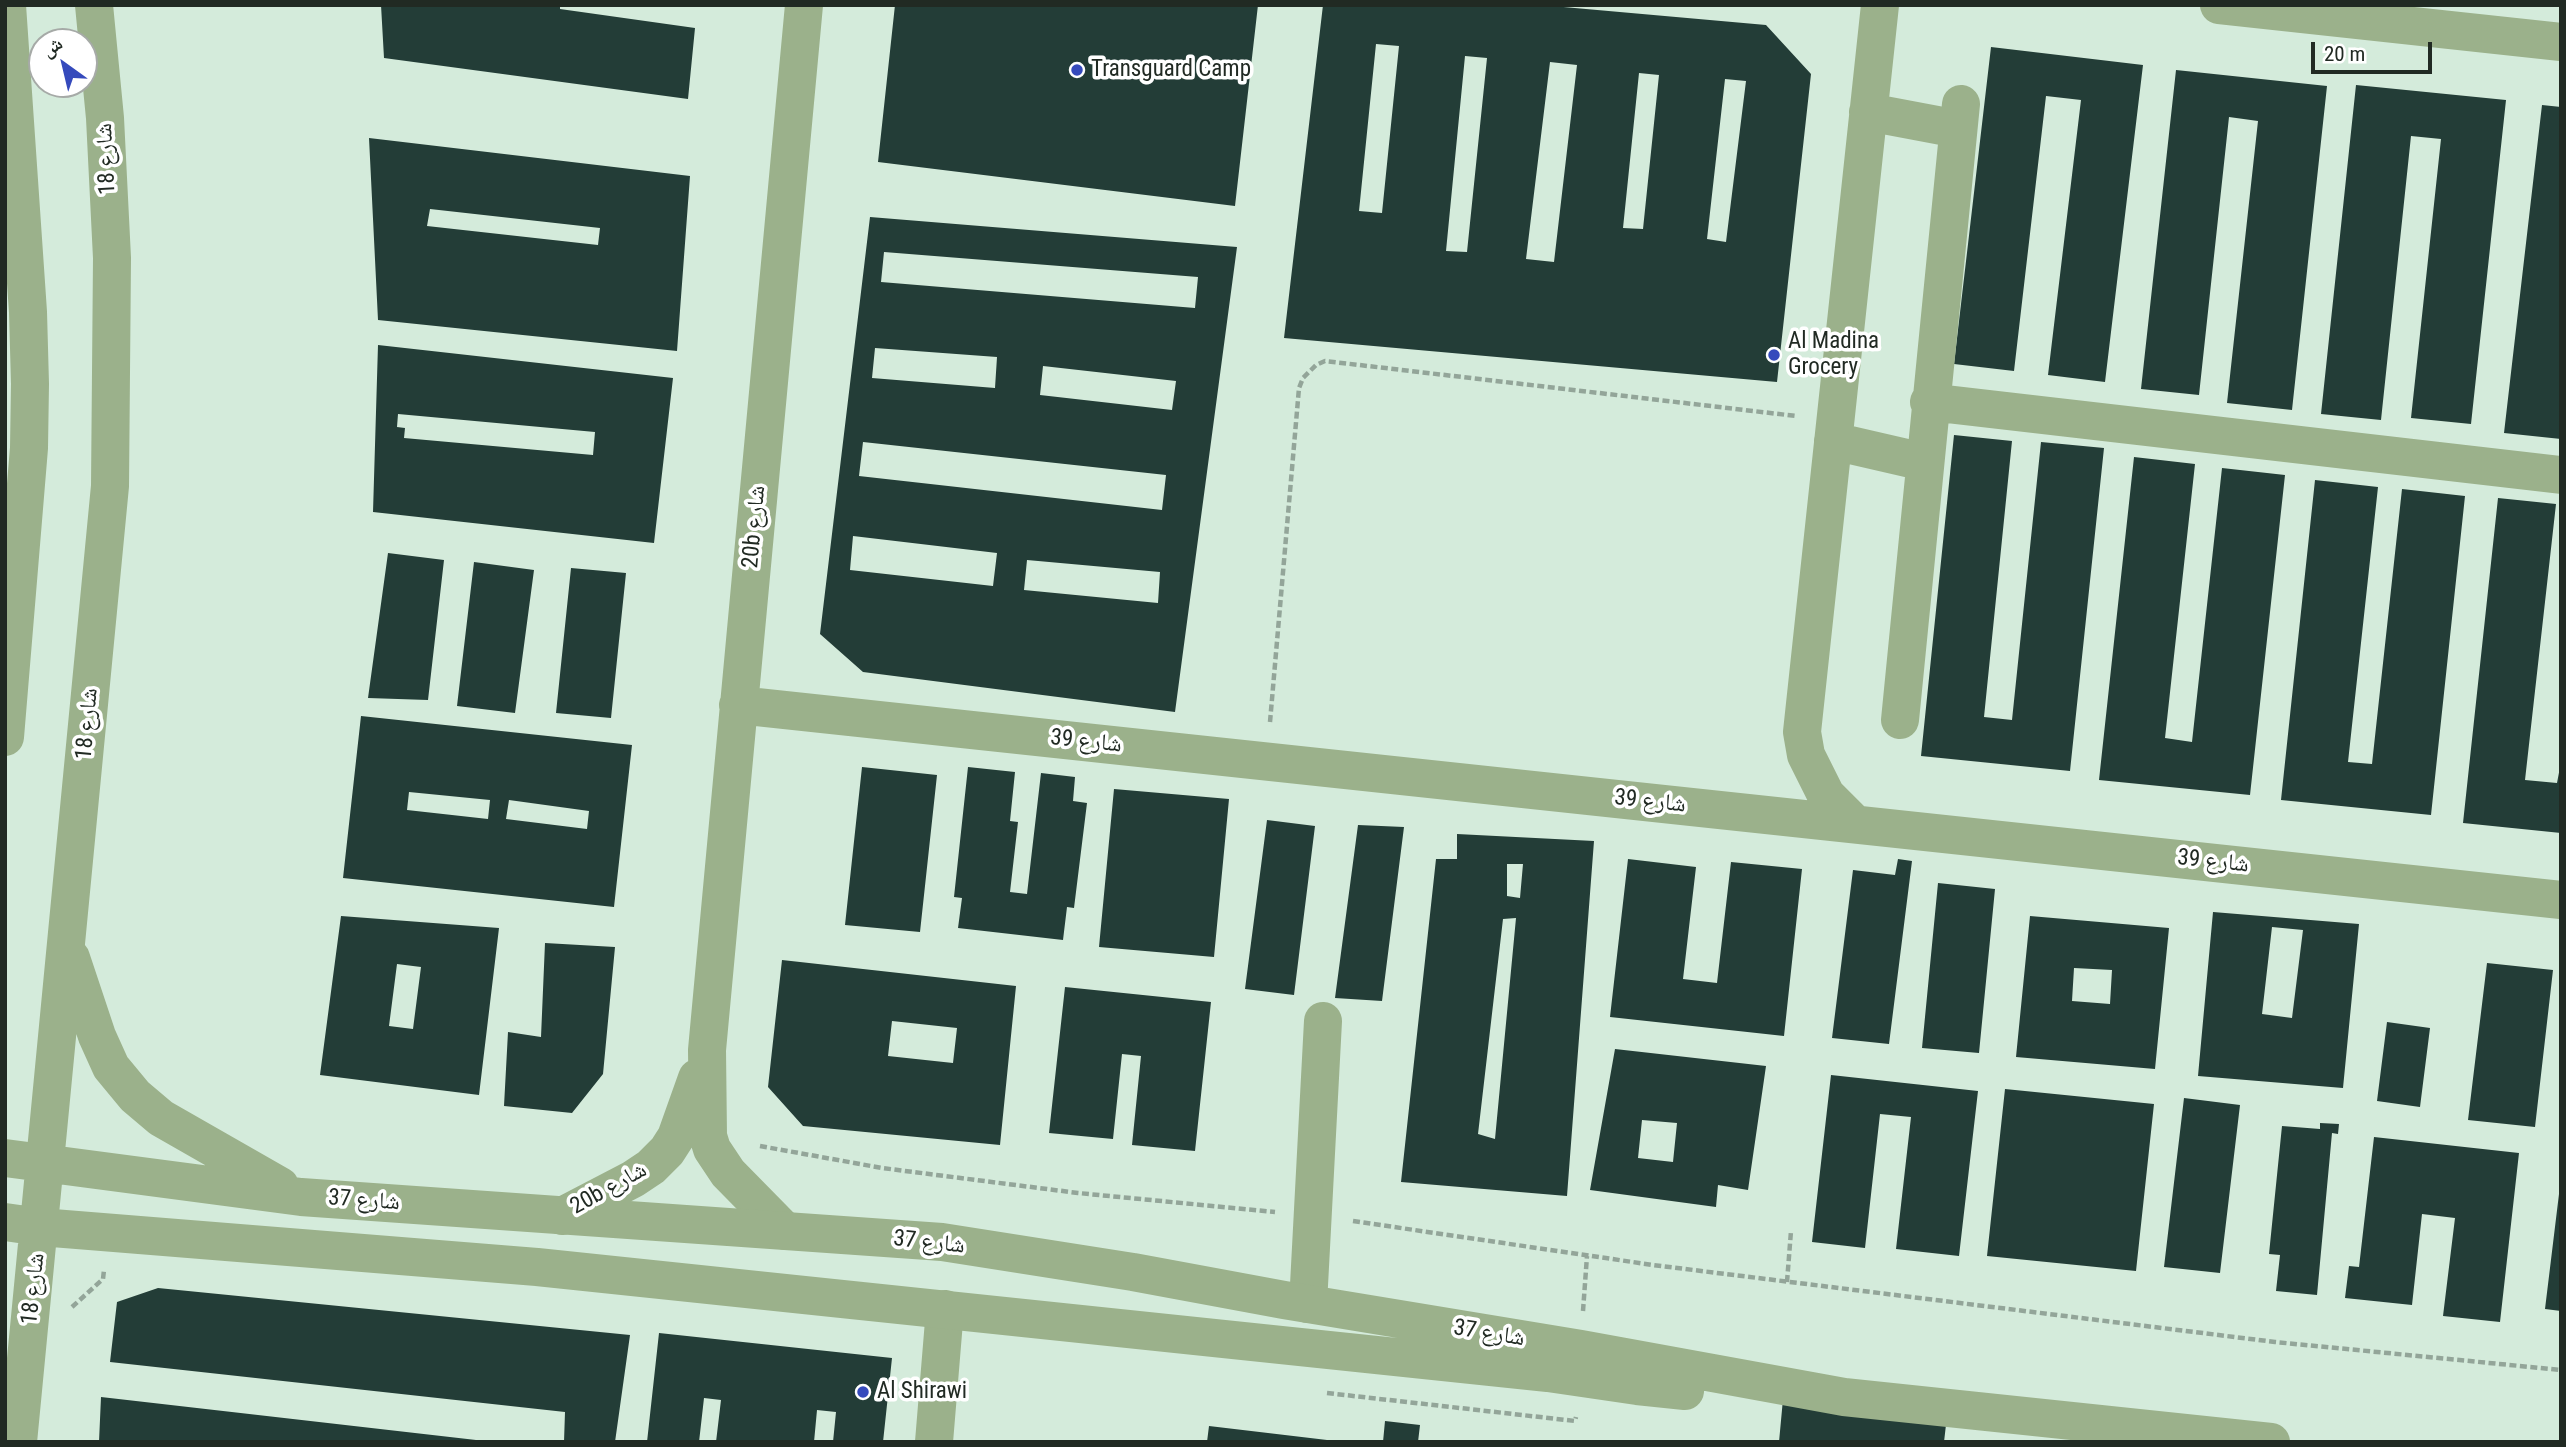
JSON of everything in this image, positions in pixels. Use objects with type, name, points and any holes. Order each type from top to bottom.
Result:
[{"type":"street","points":[[5,737],[29,448],[30,384],[28,312],[7,5]]},
{"type":"street","name":"شارع 18","points":[[18,1442],[23,1225],[45,1163],[110,486],[112,258],[105,118],[94,5]]},
{"type":"street","name":"20b شارع","points":[[785,1231],[728,1173],[717,1157],[708,1136],[707,1050],[804,5]]},
{"type":"street","points":[[1854,823],[1832,803],[1820,785],[1807,754],[1802,732],[1880,5]]},
{"type":"street","points":[[2219,5],[2420,16],[2561,42]]},
{"type":"street","points":[[1868,112],[1959,116],[1900,720]]},
{"type":"street","points":[[1929,402],[2561,475]]},
{"type":"street","points":[[1834,431],[1924,462]]},
{"type":"street","name":"شارع 39","points":[[738,705],[2561,900]]},
{"type":"street","points":[[67,946],[97,1036],[111,1067],[135,1096],[161,1118],[300,1197]]},
{"type":"street","points":[[1308,1304],[1323,1021]]},
{"type":"street","name":"20b شارع","points":[[562,1216],[633,1179],[651,1167],[667,1151],[683,1121],[707,1050]]},
{"type":"street","name":"شارع 37","points":[[5,1158],[300,1197],[942,1242],[1133,1272],[1844,1397],[2271,1442]]},
{"type":"street","name":"شارع 37","points":[[23,1225],[537,1268],[1548,1373],[1637,1386],[1725,1394],[1844,1397]]},
{"type":"street","points":[[934,1442],[945,1309]]},
{"type":"path","points":[[1267,761],[1299,387],[1303,378],[1316,365],[1325,360],[1834,431]]},
{"type":"path","points":[[717,1157],[735,1147],[760,1146],[881,1168],[1065,1192],[1312,1216],[1787,1282],[2275,1342],[2561,1370]]},
{"type":"path","points":[[1787,1282],[1791,1231]]},
{"type":"building","points":[[381,5],[560,5],[560,9],[695,28],[688,99],[384,58]]},
{"type":"building","points":[[895,5],[1258,5],[1235,206],[878,162]]},
{"type":"building","points":[[1323,5],[1541,5],[1766,25],[1811,74],[1777,382],[1284,338]],"holes":[[[1376,44],[1399,46],[1382,213],[1359,211]],[[1465,56],[1487,58],[1467,252],[1446,251]],[[1550,62],[1577,65],[1554,262],[1526,259]],[[1639,73],[1659,75],[1643,229],[1623,228]],[[1725,79],[1746,81],[1726,242],[1707,239]]]},
{"type":"building","points":[[1991,47],[2143,65],[2105,382],[2048,375],[2081,100],[2046,96],[2014,371],[1954,364]]},
{"type":"building","points":[[2176,70],[2327,86],[2292,410],[2227,403],[2258,121],[2229,117],[2199,395],[2141,389]]},
{"type":"building","points":[[2356,85],[2506,100],[2471,424],[2411,418],[2441,139],[2411,136],[2381,420],[2321,414]]},
{"type":"building","points":[[2542,105],[2561,107],[2561,439],[2504,433]]},
{"type":"building","points":[[369,138],[690,176],[677,351],[378,320]],"holes":[[[430,209],[600,228],[598,245],[427,226]]]},
{"type":"building","points":[[870,217],[1237,247],[1175,712],[863,672],[820,634]],"holes":[[[884,252],[1198,277],[1195,308],[881,282]],[[875,348],[997,357],[995,388],[872,378]],[[1043,366],[1176,381],[1172,410],[1040,395]],[[863,442],[1166,475],[1162,510],[859,476]],[[853,536],[997,553],[993,586],[850,570]],[[1027,560],[1160,572],[1158,603],[1024,590]]]},
{"type":"building","points":[[378,345],[673,378],[654,543],[373,512]],"holes":[[[398,414],[595,432],[593,455],[404,438],[405,428],[397,427]]]},
{"type":"building","points":[[1954,435],[2012,441],[1984,717],[2012,720],[2041,442],[2104,448],[2070,771],[1921,756]]},
{"type":"building","points":[[2134,457],[2195,464],[2165,738],[2192,742],[2222,468],[2285,475],[2250,795],[2099,780]]},
{"type":"building","points":[[2315,480],[2378,487],[2348,762],[2372,764],[2402,489],[2465,496],[2431,815],[2281,800]]},
{"type":"building","points":[[2498,498],[2556,504],[2525,780],[2557,783],[2561,762],[2561,833],[2463,823]]},
{"type":"building","points":[[388,553],[444,560],[428,700],[368,698]]},
{"type":"building","points":[[474,562],[534,570],[515,713],[457,706]]},
{"type":"building","points":[[571,568],[626,573],[611,718],[556,713]]},
{"type":"building","points":[[361,716],[632,745],[614,907],[343,878]],"holes":[[[409,792],[490,800],[488,819],[407,810]],[[509,800],[589,811],[587,829],[506,819]]]},
{"type":"building","points":[[862,767],[937,775],[920,932],[845,925]]},
{"type":"building","points":[[968,767],[1015,772],[1010,821],[1018,822],[1010,892],[1027,894],[1041,773],[1075,777],[1073,801],[1087,803],[1074,908],[1067,907],[1063,940],[958,928],[962,898],[954,897]]},
{"type":"building","points":[[1114,789],[1229,799],[1214,957],[1099,947]]},
{"type":"building","points":[[1267,820],[1315,826],[1294,995],[1245,989]]},
{"type":"building","points":[[1358,825],[1404,827],[1382,1001],[1335,998]]},
{"type":"building","points":[[1457,834],[1594,841],[1567,1196],[1401,1182],[1436,859],[1457,859]],"holes":[[[1507,864],[1523,864],[1520,898],[1507,896]],[[1516,918],[1495,1139],[1478,1134],[1503,919]]]},
{"type":"building","points":[[1628,859],[1696,867],[1683,979],[1717,983],[1731,862],[1802,869],[1784,1036],[1610,1017]]},
{"type":"building","points":[[1898,859],[1912,861],[1889,1044],[1832,1038],[1853,870],[1895,875]]},
{"type":"building","points":[[1938,883],[1995,889],[1979,1053],[1922,1048]]},
{"type":"building","points":[[2213,912],[2359,924],[2343,1088],[2198,1076]],"holes":[[[2272,927],[2303,930],[2292,1018],[2262,1014]]]},
{"type":"building","points":[[341,916],[499,928],[479,1095],[320,1075]],"holes":[[[397,964],[421,967],[413,1029],[389,1026]]]},
{"type":"building","points":[[2030,916],[2169,928],[2155,1069],[2016,1057]],"holes":[[[2074,968],[2112,970],[2110,1004],[2072,1001]]]},
{"type":"building","points":[[545,943],[615,947],[603,1074],[572,1113],[504,1106],[508,1032],[541,1037]]},
{"type":"building","points":[[782,960],[1016,986],[1000,1145],[803,1126],[768,1087]],"holes":[[[892,1021],[957,1028],[953,1063],[888,1056]]]},
{"type":"building","points":[[2487,963],[2553,970],[2535,1127],[2468,1120]]},
{"type":"building","points":[[1065,987],[1211,1002],[1195,1151],[1132,1145],[1141,1056],[1122,1054],[1113,1139],[1049,1133]]},
{"type":"building","points":[[2387,1022],[2430,1028],[2420,1107],[2377,1101]]},
{"type":"building","points":[[1615,1049],[1766,1066],[1748,1190],[1718,1185],[1716,1207],[1590,1190]],"holes":[[[1642,1120],[1677,1123],[1673,1162],[1638,1158]]]},
{"type":"building","points":[[1831,1075],[1978,1091],[1959,1256],[1896,1249],[1911,1117],[1880,1114],[1865,1248],[1812,1242]]},
{"type":"building","points":[[2005,1089],[2154,1104],[2136,1271],[1987,1256]]},
{"type":"building","points":[[2184,1098],[2240,1105],[2220,1273],[2164,1267]]},
{"type":"building","points":[[2320,1123],[2339,1124],[2338,1134],[2332,1133],[2317,1295],[2276,1291],[2280,1255],[2269,1254],[2282,1126],[2320,1129]]},
{"type":"building","points":[[2374,1137],[2519,1153],[2500,1322],[2443,1316],[2455,1218],[2422,1214],[2412,1305],[2345,1298],[2349,1266],[2359,1267]]},
{"type":"building","points":[[2561,1194],[2561,1311],[2545,1309]]},
{"type":"building","points":[[158,1288],[630,1335],[615,1442],[564,1442],[565,1412],[110,1362],[117,1302]]},
{"type":"building","points":[[659,1333],[892,1358],[883,1442],[833,1442],[836,1412],[817,1410],[814,1442],[716,1442],[721,1400],[704,1398],[699,1442],[647,1442]]},
{"type":"building","points":[[101,1397],[476,1440],[476,1442],[99,1442]]},
{"type":"building","points":[[1783,1399],[1947,1416],[1944,1442],[1779,1442]]},
{"type":"building","points":[[1385,1421],[1420,1425],[1418,1442],[1383,1442]]},
{"type":"building","points":[[1209,1426],[1327,1440],[1327,1442],[1207,1442]]},
{"type":"place","name":"Transguard Camp","points":[[1077,70]]},
{"type":"place","name":"Al Madina Grocery","points":[[1774,355]]},
{"type":"place","name":"Al Shirawi","points":[[863,1392]]}]
